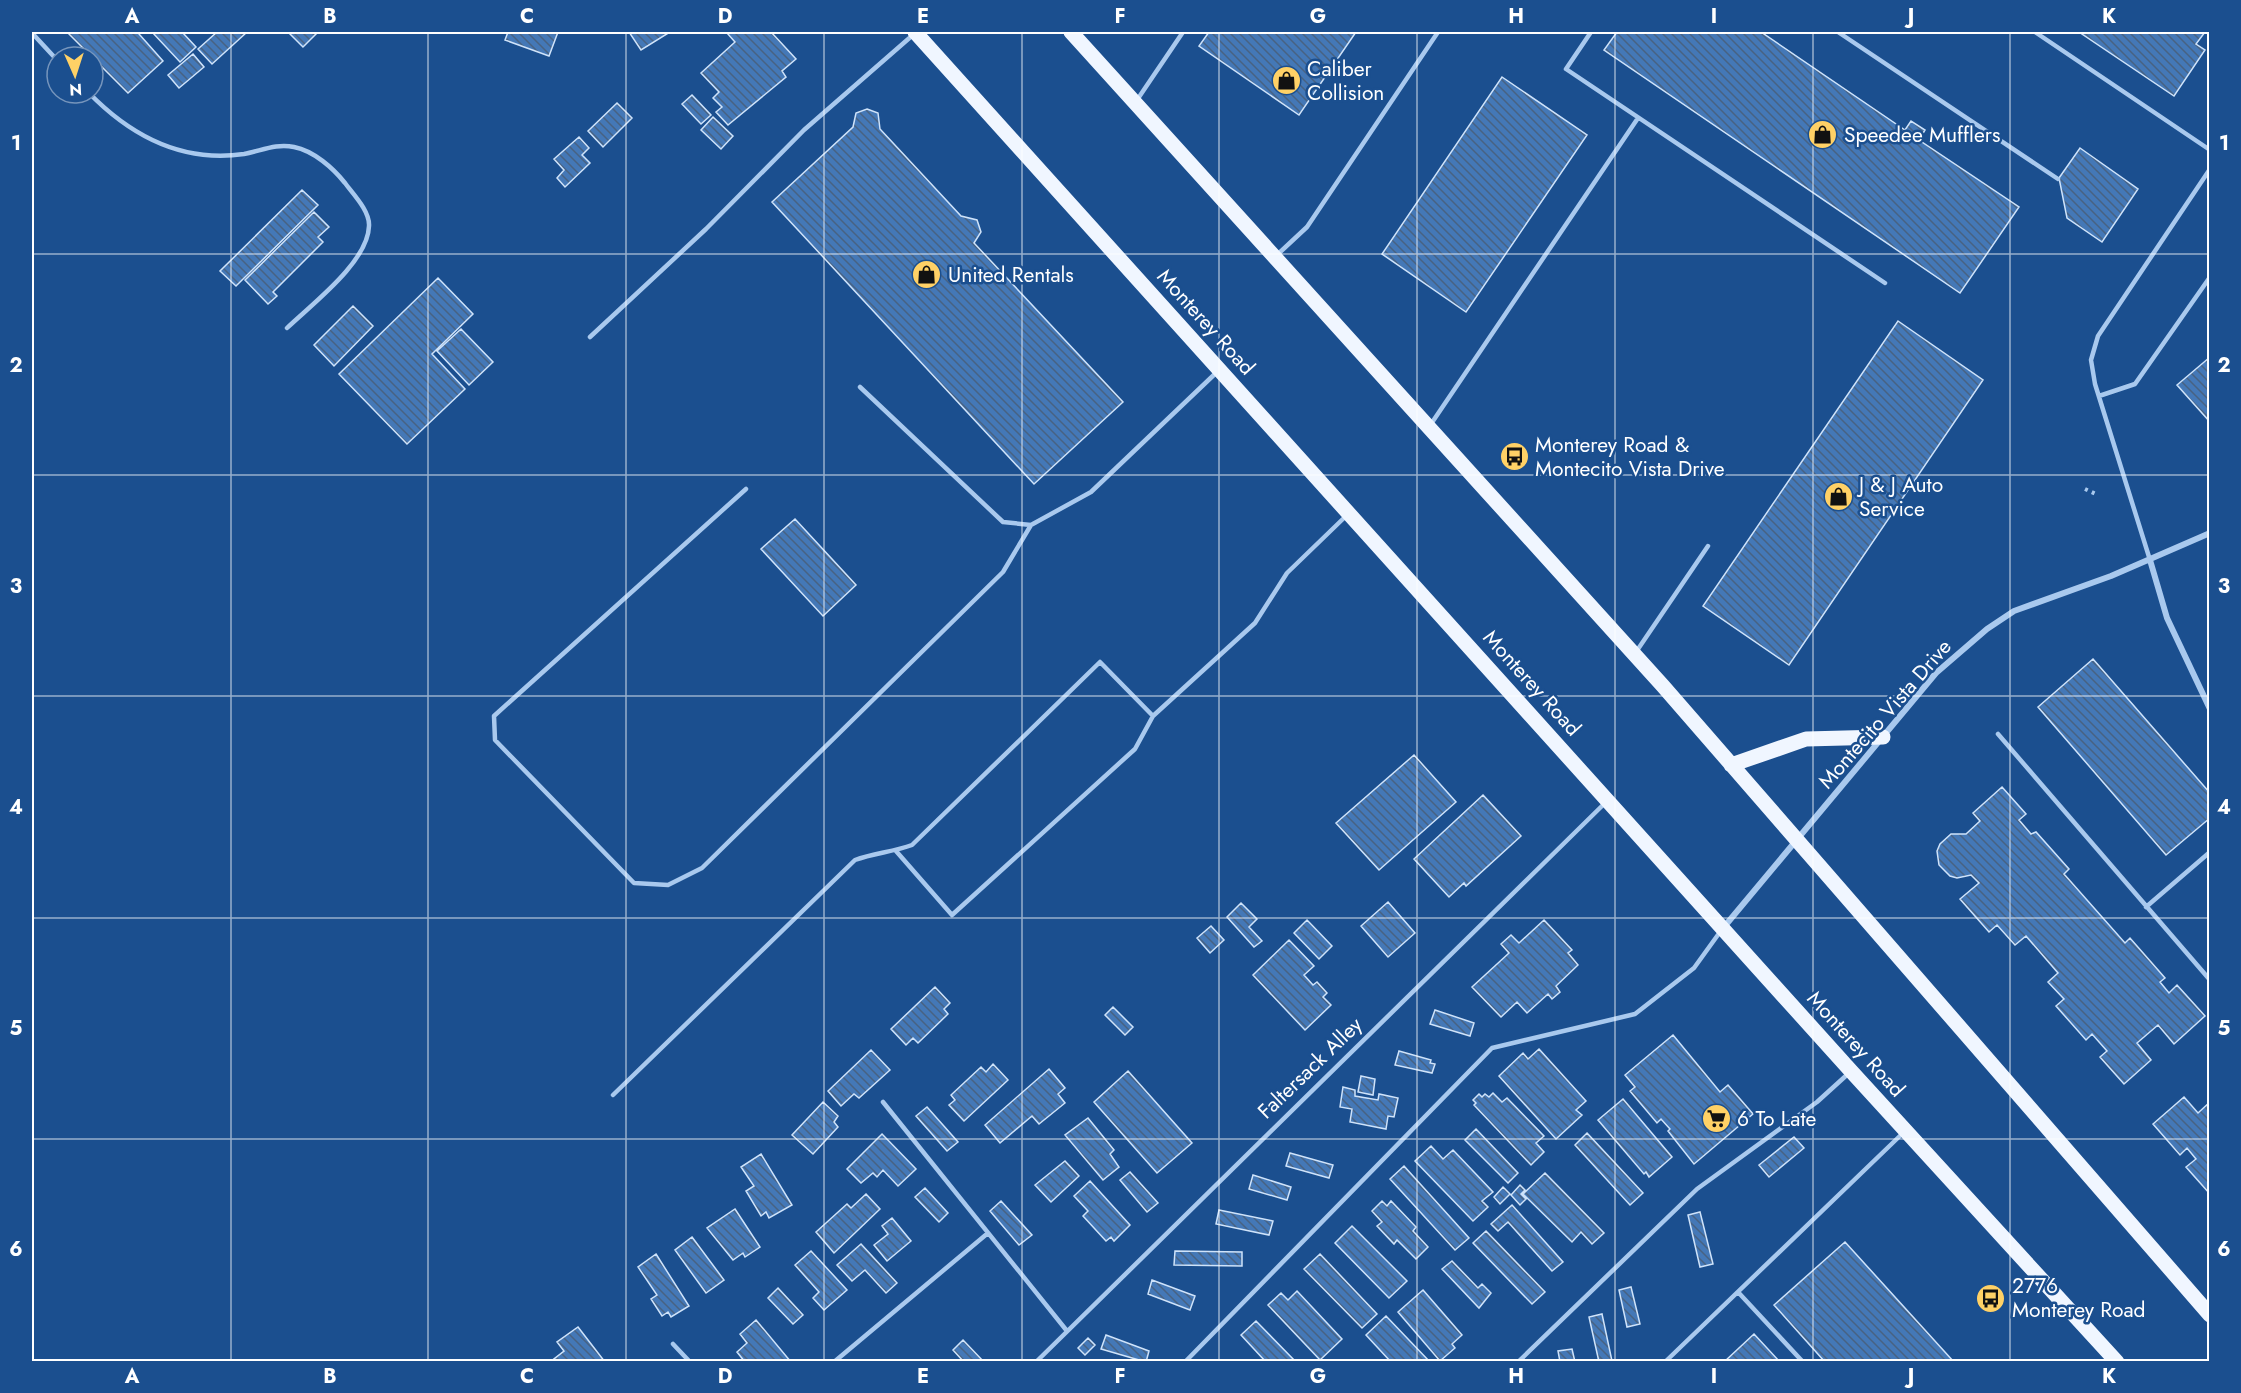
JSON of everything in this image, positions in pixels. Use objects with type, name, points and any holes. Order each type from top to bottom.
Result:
[{"type":"main road","name":"Monterey Road","points":[[916,32],[1724,927],[1851,1071],[2117,1362]]},
{"type":"main road","points":[[1071,32],[1635,655],[2210,1315]]},
{"type":"main road","points":[[1731,765],[1806,740],[1883,737]]},
{"type":"street","name":"Montecito Vista Drive","points":[[1724,927],[1936,673],[1988,628],[2014,611],[2112,576],[2210,533]]},
{"type":"street","points":[[2150,560],[2167,618],[2210,709]]},
{"type":"lane","points":[[590,337],[706,229],[804,130],[916,32]]},
{"type":"lane","points":[[1135,102],[1183,32]]},
{"type":"lane","points":[[1275,256],[1307,227],[1438,32]]},
{"type":"lane","points":[[1591,32],[1566,69],[1885,283]]},
{"type":"lane","points":[[1838,32],[2058,179]]},
{"type":"lane","points":[[2035,32],[2210,150]]},
{"type":"lane","points":[[32,33],[45,47]]},
{"type":"lane","points":[[100,105],[137,134],[178,150],[197,155],[220,155],[245,154],[268,147],[294,147],[319,158],[336,172],[365,214],[369,225],[366,241],[352,264],[287,328]]},
{"type":"lane","points":[[1430,427],[1638,118]]},
{"type":"lane","points":[[2150,560],[2098,396],[2091,360],[2098,336],[2210,169]]},
{"type":"lane","points":[[2098,396],[2135,384],[2210,277]]},
{"type":"lane","points":[[746,489],[494,716],[495,740],[634,883],[668,885],[702,868],[1003,572],[1031,525],[1090,492],[1220,368]]},
{"type":"lane","points":[[860,387],[1003,522],[1031,525]]},
{"type":"lane","points":[[896,851],[952,915],[1135,749],[1153,716],[1256,623],[1287,573],[1350,512]]},
{"type":"lane","points":[[1635,655],[1708,546]]},
{"type":"lane","points":[[613,1095],[855,860],[881,851],[896,851],[912,845],[1100,662],[1153,716]]},
{"type":"lane","points":[[1998,734],[2210,980]]},
{"type":"lane","name":"Faltersack Alley","points":[[1036,1362],[1609,800]]},
{"type":"lane","points":[[2146,907],[2210,852]]},
{"type":"lane","points":[[1185,1362],[1492,1048],[1635,1014],[1694,968],[1724,927]]},
{"type":"lane","points":[[1518,1362],[1697,1189],[1817,1102],[1851,1071]]},
{"type":"lane","points":[[884,1102],[1067,1330]]},
{"type":"lane","points":[[1665,1362],[1906,1130]]},
{"type":"lane","points":[[834,1362],[988,1233]]},
{"type":"lane","points":[[1738,1292],[1803,1362]]},
{"type":"lane","points":[[673,1344],[690,1362]]},
{"type":"path","points":[[2085,489],[2098,495]]},
{"type":"building","points":[[67,32],[139,32],[163,61],[128,93],[105,70],[105,45],[80,45]]},
{"type":"building","points":[[152,32],[182,32],[196,47],[180,62]]},
{"type":"building","points":[[217,32],[247,32],[212,64],[198,49]]},
{"type":"building","points":[[288,32],[318,32],[303,47]]},
{"type":"building","points":[[508,32],[558,32],[549,56],[505,40]]},
{"type":"building","points":[[629,32],[670,32],[641,50]]},
{"type":"building","points":[[771,32],[796,59],[782,71],[786,77],[728,125],[716,112],[722,107],[713,98],[719,92],[701,73],[735,42],[727,33]]},
{"type":"building","name":"Caliber Collision","points":[[1209,32],[1356,32],[1299,115],[1199,46]]},
{"type":"building","points":[[1617,32],[1761,32],[1905,130],[1911,121],[1925,130],[1919,140],[2019,207],[1960,293],[1604,50]]},
{"type":"building","points":[[2079,32],[2205,32],[2196,44],[2205,50],[2174,96]]},
{"type":"building","points":[[193,54],[204,67],[179,88],[168,75]]},
{"type":"building","points":[[1502,77],[1587,135],[1466,312],[1382,254]]},
{"type":"building","points":[[692,95],[711,115],[701,124],[682,104]]},
{"type":"building","points":[[617,103],[632,118],[603,147],[588,131]]},
{"type":"building","points":[[867,109],[878,113],[880,129],[961,216],[977,220],[981,232],[974,243],[1123,402],[1034,484],[772,202],[853,127],[856,113]]},
{"type":"building","points":[[713,117],[733,136],[721,149],[701,130]]},
{"type":"building","points":[[579,137],[589,148],[582,155],[590,163],[565,187],[557,178],[564,170],[554,159]]},
{"type":"building","points":[[2080,148],[2138,189],[2102,242],[2067,218],[2059,178]]},
{"type":"building","points":[[302,190],[318,205],[236,286],[220,271]]},
{"type":"building","points":[[314,212],[329,227],[318,237],[323,242],[273,292],[277,296],[268,304],[245,280]]},
{"type":"building","points":[[438,278],[473,314],[432,354],[465,389],[407,444],[339,374]]},
{"type":"building","points":[[353,306],[373,326],[334,366],[314,345]]},
{"type":"building","points":[[1898,321],[1983,380],[1789,665],[1703,606]]},
{"type":"building","points":[[461,329],[493,362],[469,385],[437,351]]},
{"type":"building","points":[[2210,357],[2210,422],[2177,385]]},
{"type":"building","points":[[795,519],[856,585],[823,616],[761,549]]},
{"type":"building","points":[[2093,659],[2210,793],[2210,818],[2166,855],[2038,707]]},
{"type":"building","points":[[1414,755],[1456,802],[1379,870],[1336,823]]},
{"type":"building","points":[[2002,787],[2026,814],[2019,820],[2031,834],[2036,832],[2069,869],[2064,874],[2125,943],[2130,938],[2165,978],[2160,982],[2169,993],[2177,985],[2205,1016],[2174,1044],[2158,1025],[2137,1043],[2151,1060],[2124,1084],[2100,1057],[2107,1051],[2092,1034],[2086,1040],[2056,1006],[2064,999],[2048,982],[2058,973],[2026,936],[2015,945],[1997,925],[1989,932],[1960,899],[1979,883],[1971,875],[1957,878],[1950,876],[1939,865],[1937,851],[1940,844],[1951,834],[1966,834],[1980,821],[1973,813]]},
{"type":"building","points":[[1483,795],[1521,836],[1466,886],[1464,883],[1449,897],[1414,859]]},
{"type":"building","points":[[1388,902],[1415,933],[1388,957],[1361,926]]},
{"type":"building","points":[[1241,903],[1257,919],[1249,927],[1262,941],[1254,947],[1227,917]]},
{"type":"building","points":[[1307,920],[1332,946],[1319,959],[1294,933]]},
{"type":"building","points":[[1544,920],[1572,950],[1568,953],[1578,965],[1556,986],[1560,992],[1552,999],[1548,994],[1527,1013],[1517,1002],[1501,1017],[1472,987],[1509,953],[1501,944],[1511,935],[1519,943]]},
{"type":"building","points":[[1211,926],[1224,940],[1210,953],[1197,938]]},
{"type":"building","points":[[1289,940],[1314,966],[1304,975],[1313,985],[1317,982],[1327,993],[1323,997],[1331,1005],[1305,1030],[1253,975]]},
{"type":"building","points":[[935,987],[950,1003],[944,1009],[948,1014],[918,1043],[913,1038],[906,1045],[891,1029]]},
{"type":"building","points":[[1113,1007],[1133,1027],[1125,1035],[1105,1015]]},
{"type":"building","points":[[1435,1010],[1474,1023],[1470,1036],[1430,1024]]},
{"type":"building","points":[[1673,1035],[1720,1092],[1728,1085],[1753,1114],[1694,1164],[1668,1131],[1670,1129],[1661,1119],[1657,1123],[1630,1091],[1635,1087],[1625,1075]]},
{"type":"building","points":[[1539,1049],[1586,1101],[1576,1110],[1582,1115],[1556,1139],[1499,1076],[1523,1053],[1528,1059]]},
{"type":"building","points":[[871,1050],[890,1070],[859,1098],[854,1094],[841,1106],[828,1091]]},
{"type":"building","points":[[1399,1051],[1431,1060],[1430,1063],[1435,1064],[1432,1073],[1395,1065]]},
{"type":"building","points":[[993,1064],[1008,1080],[964,1121],[949,1105],[955,1100],[951,1095],[981,1067],[986,1072]]},
{"type":"building","points":[[1049,1069],[1065,1088],[1058,1094],[1065,1103],[1039,1124],[1032,1116],[1000,1143],[985,1125]]},
{"type":"building","points":[[1128,1071],[1192,1143],[1157,1173],[1094,1102]]},
{"type":"building","points":[[1361,1076],[1375,1079],[1373,1095],[1358,1092]]},
{"type":"building","points":[[1343,1087],[1355,1090],[1355,1096],[1378,1100],[1379,1094],[1398,1098],[1394,1117],[1388,1116],[1386,1129],[1350,1122],[1352,1109],[1340,1107]]},
{"type":"building","points":[[1493,1093],[1502,1102],[1507,1098],[1544,1136],[1536,1143],[1544,1152],[1531,1165],[1474,1105],[1476,1103],[1473,1100],[1479,1094],[1482,1097],[1485,1094],[1489,1097]]},
{"type":"building","points":[[2184,1097],[2198,1113],[2210,1102],[2210,1194],[2186,1167],[2196,1159],[2187,1148],[2180,1155],[2153,1124]]},
{"type":"building","points":[[1623,1099],[1672,1157],[1649,1177],[1598,1120]]},
{"type":"building","points":[[823,1102],[838,1116],[834,1122],[838,1127],[813,1154],[792,1135]]},
{"type":"building","points":[[927,1107],[958,1142],[947,1151],[916,1116]]},
{"type":"building","points":[[1088,1118],[1114,1150],[1110,1154],[1119,1167],[1103,1180],[1065,1135]]},
{"type":"building","points":[[1476,1129],[1518,1173],[1508,1183],[1465,1140]]},
{"type":"building","points":[[1587,1133],[1643,1193],[1630,1205],[1575,1145]]},
{"type":"building","points":[[882,1134],[916,1169],[898,1186],[883,1170],[877,1177],[873,1173],[861,1183],[847,1169]]},
{"type":"building","points":[[1794,1137],[1804,1148],[1769,1177],[1759,1165]]},
{"type":"building","points":[[1431,1146],[1443,1159],[1453,1150],[1493,1192],[1482,1201],[1488,1207],[1473,1221],[1415,1161]]},
{"type":"building","points":[[1290,1153],[1333,1165],[1329,1178],[1286,1166]]},
{"type":"building","points":[[761,1154],[792,1205],[769,1218],[766,1212],[761,1216],[746,1191],[754,1186],[741,1167]]},
{"type":"building","points":[[1065,1161],[1079,1176],[1051,1202],[1035,1185]]},
{"type":"building","points":[[1404,1166],[1469,1238],[1455,1250],[1390,1179]]},
{"type":"building","points":[[1130,1172],[1158,1203],[1147,1212],[1120,1180]]},
{"type":"building","points":[[1545,1173],[1604,1233],[1592,1244],[1581,1232],[1572,1242],[1523,1194]]},
{"type":"building","points":[[1253,1175],[1291,1187],[1287,1200],[1249,1189]]},
{"type":"building","points":[[1090,1181],[1130,1225],[1114,1241],[1111,1237],[1106,1241],[1083,1216],[1088,1211],[1074,1196]]},
{"type":"building","points":[[1520,1185],[1525,1190],[1521,1194],[1526,1199],[1520,1205],[1511,1195]]},
{"type":"building","points":[[1503,1187],[1510,1194],[1500,1204],[1494,1197]]},
{"type":"building","points":[[925,1188],[948,1213],[939,1222],[915,1197]]},
{"type":"building","points":[[866,1194],[880,1209],[834,1253],[816,1232],[847,1204],[851,1208]]},
{"type":"building","points":[[1001,1201],[1032,1235],[1019,1245],[990,1211]]},
{"type":"building","points":[[1382,1201],[1387,1206],[1391,1201],[1416,1227],[1413,1231],[1428,1247],[1416,1259],[1397,1240],[1394,1244],[1377,1226],[1382,1222],[1372,1211]]},
{"type":"building","points":[[1512,1205],[1563,1262],[1552,1271],[1508,1222],[1498,1231],[1491,1224]]},
{"type":"building","points":[[735,1209],[760,1247],[745,1257],[743,1253],[733,1260],[707,1228]]},
{"type":"building","points":[[1219,1210],[1273,1221],[1269,1235],[1216,1224]]},
{"type":"building","points":[[1700,1212],[1713,1264],[1700,1267],[1688,1215]]},
{"type":"building","points":[[892,1218],[911,1241],[887,1261],[874,1245],[888,1234],[882,1226]]},
{"type":"building","points":[[1352,1226],[1407,1281],[1389,1298],[1335,1243]]},
{"type":"building","points":[[1486,1231],[1545,1292],[1532,1304],[1473,1243]]},
{"type":"building","points":[[692,1237],[724,1280],[706,1293],[675,1250]]},
{"type":"building","points":[[1845,1242],[1954,1362],[1825,1362],[1774,1305]]},
{"type":"building","points":[[861,1244],[897,1283],[886,1293],[865,1270],[852,1281],[837,1265]]},
{"type":"building","points":[[811,1251],[847,1290],[824,1310],[813,1298],[819,1292],[795,1265]]},
{"type":"building","points":[[1175,1251],[1242,1252],[1242,1266],[1174,1265]]},
{"type":"building","points":[[656,1254],[689,1306],[671,1317],[668,1312],[662,1316],[651,1299],[657,1295],[638,1267]]},
{"type":"building","points":[[1320,1254],[1377,1314],[1362,1328],[1304,1269]]},
{"type":"building","points":[[1452,1261],[1478,1288],[1482,1284],[1491,1293],[1479,1308],[1442,1269]]},
{"type":"building","points":[[1152,1280],[1195,1296],[1190,1310],[1148,1294]]},
{"type":"building","points":[[1631,1287],[1640,1324],[1627,1327],[1619,1290]]},
{"type":"building","points":[[778,1288],[803,1315],[793,1324],[768,1298]]},
{"type":"building","points":[[1423,1290],[1462,1335],[1452,1344],[1455,1348],[1440,1361],[1398,1312]]},
{"type":"building","points":[[1297,1291],[1342,1339],[1320,1360],[1268,1305],[1281,1293],[1288,1300]]},
{"type":"building","points":[[1602,1314],[1611,1362],[1599,1362],[1589,1317]]},
{"type":"building","points":[[1386,1316],[1430,1362],[1391,1362],[1366,1335]]},
{"type":"building","points":[[756,1320],[791,1362],[745,1362],[737,1352],[747,1343],[740,1334]]},
{"type":"building","points":[[1256,1321],[1296,1362],[1266,1362],[1241,1335]]},
{"type":"building","points":[[578,1327],[605,1362],[550,1362],[564,1351],[557,1342]]},
{"type":"building","points":[[1754,1334],[1780,1362],[1724,1362]]},
{"type":"building","points":[[1106,1335],[1149,1351],[1146,1362],[1101,1349]]},
{"type":"building","points":[[1088,1338],[1095,1345],[1085,1355],[1078,1348]]},
{"type":"building","points":[[963,1340],[984,1362],[964,1362],[953,1350]]},
{"type":"building","points":[[1572,1349],[1575,1362],[1560,1362],[1558,1351]]},
{"type":"place","name":"Caliber Collision","points":[[1286,81]]},
{"type":"place","name":"Speedee Mufflers","points":[[1823,135]]},
{"type":"place","name":"United Rentals","points":[[927,275]]},
{"type":"place","name":"Monterey Road & Montecito Vista Drive","points":[[1514,457]]},
{"type":"place","name":"J & J Auto Service","points":[[1838,497]]},
{"type":"place","name":"6 To Late","points":[[1716,1119]]},
{"type":"place","name":"2776 Monterey Road","points":[[1991,1298]]}]
